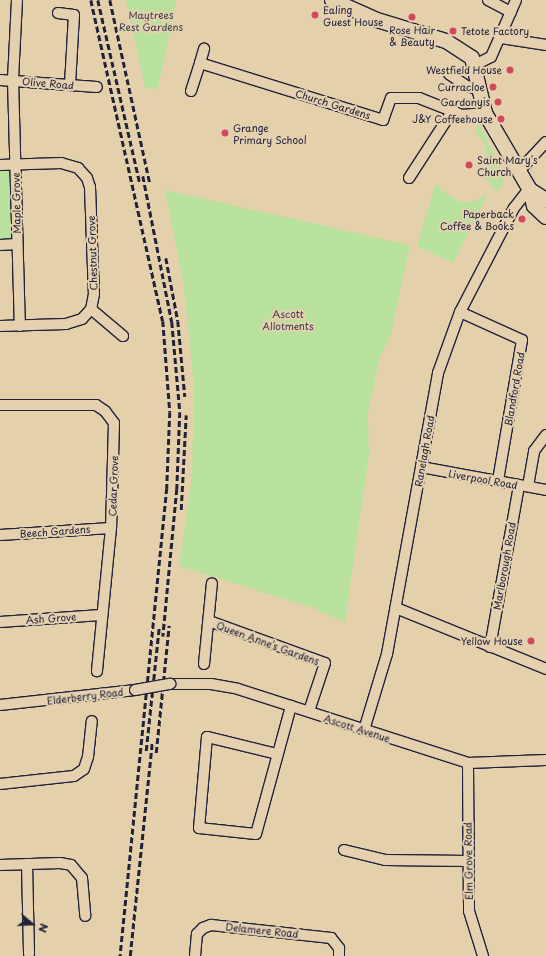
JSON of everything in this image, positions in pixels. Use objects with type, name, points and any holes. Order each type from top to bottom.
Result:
[{"type":"main road","points":[[332,0],[378,20],[446,41],[472,58],[475,64],[485,113],[529,190],[534,206],[546,216]]},
{"type":"main road","points":[[529,190],[546,200]]},
{"type":"street","name":"Maple Grove","points":[[17,0],[13,80],[20,326]]},
{"type":"street","points":[[488,0],[511,12]]},
{"type":"street","points":[[475,64],[491,56],[501,38],[516,0]]},
{"type":"street","points":[[58,14],[74,15],[70,85]]},
{"type":"street","points":[[501,38],[546,45]]},
{"type":"street","points":[[191,91],[204,49]]},
{"type":"street","name":"Church Gardens","points":[[200,63],[383,120],[391,98],[419,98],[434,102],[451,113]]},
{"type":"street","points":[[449,74],[467,86],[480,90]]},
{"type":"street","name":"Olive Road","points":[[0,80],[97,87]]},
{"type":"street","points":[[409,178],[451,113],[462,115],[485,113]]},
{"type":"street","points":[[518,172],[546,142]]},
{"type":"street","name":"Chestnut Grove","points":[[0,165],[16,164],[72,166],[87,178],[90,187],[94,294],[91,309]]},
{"type":"street","name":"Ranelagh Road","points":[[364,730],[381,681],[396,608],[438,373],[460,312],[514,208],[529,190]]},
{"type":"street","points":[[0,245],[17,244]]},
{"type":"street","points":[[0,326],[66,324],[82,319],[91,309],[123,336]]},
{"type":"street","name":"Blandford Road","points":[[460,312],[522,340],[498,481]]},
{"type":"street","name":"Cedar Grove","points":[[0,405],[96,405],[105,411],[114,423],[111,528],[101,615],[97,671]]},
{"type":"street","name":"Marlborough Road","points":[[490,646],[523,486],[534,452],[546,435]]},
{"type":"street","name":"Liverpool Road","points":[[421,467],[546,490]]},
{"type":"street","name":"Beech Gardens","points":[[0,535],[111,528]]},
{"type":"street","name":"Queen Anne's Gardens","points":[[204,664],[212,583]]},
{"type":"street","points":[[396,608],[546,669]]},
{"type":"street","name":"Ash Grove","points":[[0,622],[101,615]]},
{"type":"street","name":"Queen Anne's Gardens","points":[[209,621],[324,663],[309,711]]},
{"type":"street","name":"Ascott Avenue","points":[[170,684],[225,686],[309,711],[468,763],[546,760]]},
{"type":"street","name":"Elderberry Road","points":[[0,705],[135,690],[170,684]]},
{"type":"street","points":[[277,754],[207,737],[199,828],[256,834],[291,706]]},
{"type":"street","points":[[0,784],[74,776],[84,768],[88,757],[92,721]]},
{"type":"street","name":"Elm Grove Road","points":[[468,763],[469,911],[483,956]]},
{"type":"street","points":[[344,850],[385,860],[468,861]]},
{"type":"street","points":[[0,865],[60,863],[71,865],[77,870],[82,878],[85,916]]},
{"type":"street","points":[[27,864],[29,954]]},
{"type":"street","name":"Delamere Road","points":[[195,956],[197,934],[203,928],[211,925],[331,938],[339,948],[339,956]]},
{"type":"green space","name":"Maytrees Rest Gardens","points":[[126,0],[176,0],[158,89],[145,88]]},
{"type":"green space","points":[[479,124],[505,177],[499,191],[491,188],[490,181],[481,177],[486,152],[484,142],[475,133]]},
{"type":"green space","points":[[0,167],[10,172],[13,206],[12,236],[6,242],[0,242]]},
{"type":"green space","points":[[436,182],[442,191],[462,203],[473,202],[488,193],[453,263],[417,246]]},
{"type":"green space","name":"Ascott Allotments","points":[[165,190],[410,245],[390,338],[380,356],[368,413],[369,455],[345,622],[310,607],[179,566],[192,476],[194,385],[183,281]]},
{"type":"railway","points":[[91,0],[163,321],[170,412],[167,488],[120,956]]},
{"type":"railway","points":[[98,0],[140,183]]},
{"type":"railway","points":[[110,0],[150,184]]},
{"type":"railway","points":[[143,176],[172,322],[180,412],[177,489],[163,636]]},
{"type":"railway","points":[[166,258],[178,321],[185,397]]},
{"type":"railway","points":[[181,510],[186,415]]},
{"type":"railway","points":[[156,753],[169,626]]},
{"type":"railway","points":[[146,751],[159,627]]},
{"type":"railway","points":[[130,956],[152,743]]},
{"type":"place","name":"Ealing Guest House","points":[[315,15]]},
{"type":"place","name":"Rose Hair & Beauty","points":[[412,17]]},
{"type":"place","name":"Tetote Factory","points":[[453,31]]},
{"type":"place","name":"Westfield House","points":[[510,70]]},
{"type":"place","name":"Curracloe","points":[[493,87]]},
{"type":"place","name":"Gardonyis","points":[[498,102]]},
{"type":"place","name":"J&Y Coffeehouse","points":[[501,119]]},
{"type":"place","name":"Grange Primary School","points":[[225,133]]},
{"type":"place","name":"Saint Mary's Church","points":[[469,165]]},
{"type":"place","name":"Paperback Coffee & Books","points":[[522,219]]},
{"type":"place","name":"Yellow House","points":[[531,641]]}]
